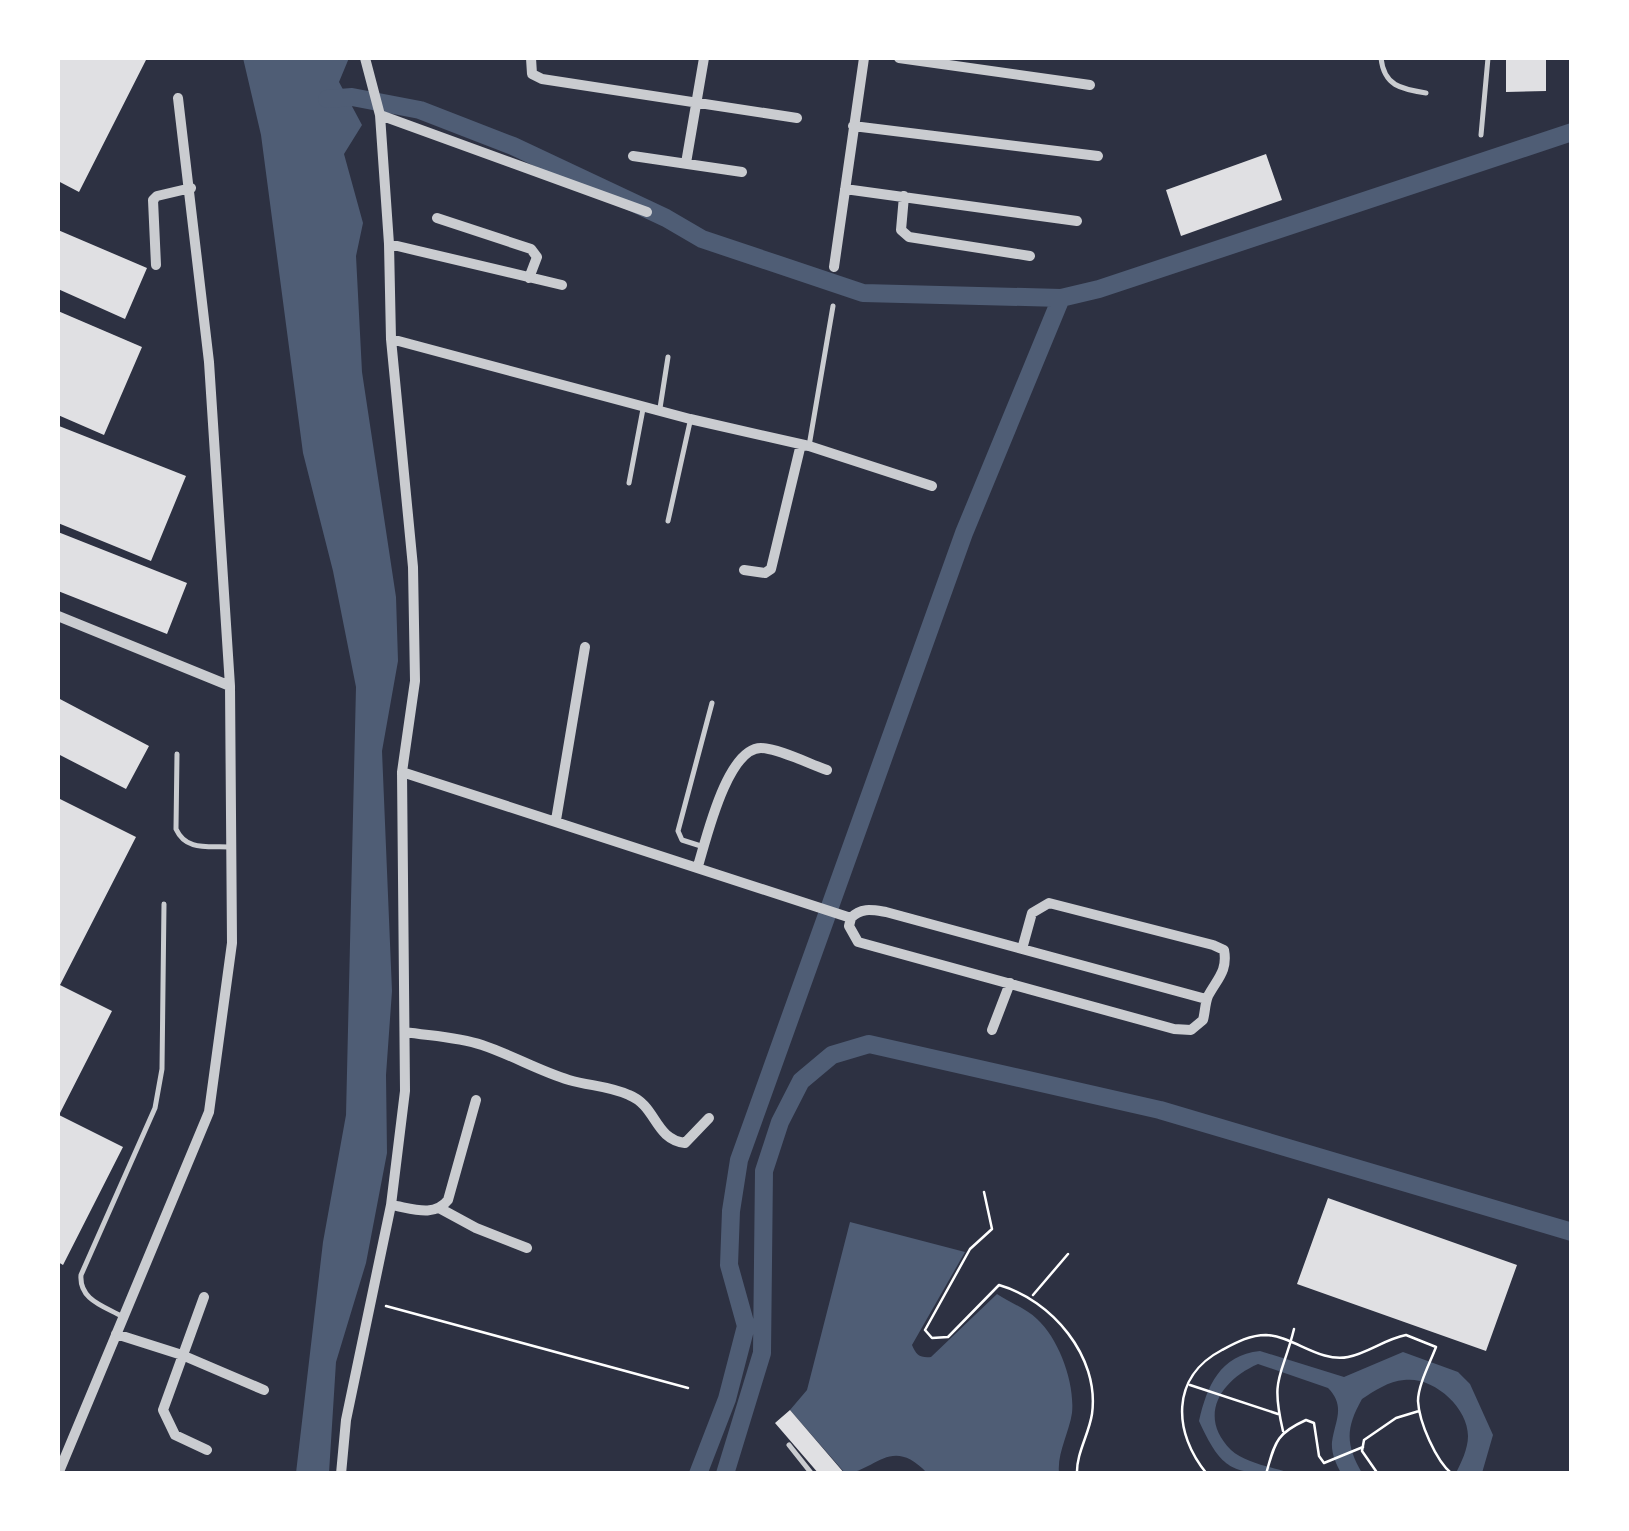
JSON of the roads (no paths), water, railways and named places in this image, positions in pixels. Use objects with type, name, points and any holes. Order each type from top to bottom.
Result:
[{"type":"street","points":[[341,1474],[346,1420],[390,1205],[405,1091],[402,772],[415,680],[416,629],[391,339],[379,110],[365,58]]},
{"type":"street","points":[[532,58],[532,74],[542,79],[796,118]]},
{"type":"street","points":[[686,162],[704,58]]},
{"type":"street","points":[[834,266],[864,58]]},
{"type":"street","points":[[899,58],[1090,85]]},
{"type":"street","points":[[58,1472],[208,1112],[232,943],[230,686],[209,362],[178,98]]},
{"type":"street","points":[[379,110],[647,212]]},
{"type":"street","points":[[853,126],[1098,156]]},
{"type":"street","points":[[632,156],[742,172]]},
{"type":"street","points":[[156,265],[153,200],[191,188]]},
{"type":"street","points":[[844,189],[1076,221]]},
{"type":"street","points":[[904,196],[901,230],[908,236],[1030,256]]},
{"type":"street","points":[[437,218],[530,249],[537,257],[530,278]]},
{"type":"street","points":[[389,244],[562,285]]},
{"type":"street","points":[[391,339],[690,419],[805,445],[932,486]]},
{"type":"street","points":[[744,570],[765,574],[771,569],[805,445]]},
{"type":"street","points":[[58,616],[230,686]]},
{"type":"street","points":[[556,820],[585,646]]},
{"type":"street","points":[[698,866],[733,766],[747,753],[762,748],[827,770]]},
{"type":"street","points":[[402,772],[851,918]]},
{"type":"street","points":[[1022,949],[1032,912],[1049,903],[1213,945],[1224,950],[1226,962],[1220,981],[1206,999],[1203,1020],[1191,1030],[1174,1029],[858,942],[849,926],[856,912],[886,912],[1022,949],[1206,999]]},
{"type":"street","points":[[992,1030],[1010,983]]},
{"type":"street","points":[[406,1032],[477,1043],[568,1080],[604,1086],[634,1097],[652,1112],[665,1137],[676,1142],[685,1143],[709,1118]]},
{"type":"street","points":[[390,1205],[430,1212],[441,1209],[448,1200],[476,1100]]},
{"type":"street","points":[[441,1209],[476,1228],[528,1248]]},
{"type":"street","points":[[204,1298],[163,1410],[175,1434],[206,1450]]},
{"type":"street","points":[[116,1334],[182,1355],[264,1390]]},
{"type":"lane","points":[[1381,58],[1387,79],[1393,85],[1426,93]]},
{"type":"lane","points":[[1481,135],[1488,58]]},
{"type":"lane","points":[[805,445],[833,306]]},
{"type":"lane","points":[[659,410],[668,357]]},
{"type":"lane","points":[[629,483],[644,406]]},
{"type":"lane","points":[[668,521],[690,419]]},
{"type":"lane","points":[[704,847],[682,840],[678,831],[712,703]]},
{"type":"lane","points":[[177,754],[176,829],[180,838],[188,846],[232,847]]},
{"type":"lane","points":[[124,1317],[86,1296],[80,1288],[81,1275],[155,1108],[162,1069],[164,904]]},
{"type":"lane","points":[[789,1445],[812,1474]]},
{"type":"water","points":[[243,58],[349,58],[339,82],[362,125],[344,154],[363,223],[356,256],[362,372],[396,597],[398,661],[382,751],[392,991],[386,1075],[387,1153],[366,1263],[336,1362],[329,1473],[296,1473],[323,1242],[346,1115],[356,687],[333,571],[303,453],[261,135]]},
{"type":"water","points":[[850,1222],[965,1252],[912,1345],[919,1355],[931,1357],[997,1294],[1028,1312],[1045,1328],[1064,1362],[1071,1388],[1072,1413],[1059,1473],[927,1473],[914,1462],[893,1456],[845,1473],[790,1410],[807,1390]]},
{"type":"water","points":[[1260,1351],[1344,1377],[1403,1352],[1458,1372],[1470,1384],[1493,1435],[1482,1473],[1456,1473],[1468,1436],[1455,1404],[1437,1388],[1404,1380],[1387,1384],[1362,1399],[1350,1437],[1362,1473],[1341,1473],[1332,1450],[1337,1401],[1328,1388],[1258,1364],[1224,1389],[1215,1412],[1216,1424],[1221,1437],[1237,1454],[1290,1473],[1256,1473],[1233,1467],[1216,1452],[1199,1421],[1218,1374],[1235,1359]]},
{"type":"waterway","points":[[327,99],[352,97],[420,110],[513,146],[702,239],[863,293],[1061,298],[1099,289],[1572,132]]},
{"type":"waterway","points":[[698,1474],[727,1399],[746,1326],[729,1265],[731,1211],[739,1160],[964,533],[1061,298]]},
{"type":"waterway","points":[[725,1474],[762,1353],[764,1171],[780,1122],[801,1081],[832,1055],[869,1044],[1160,1110],[1572,1232]]}]
